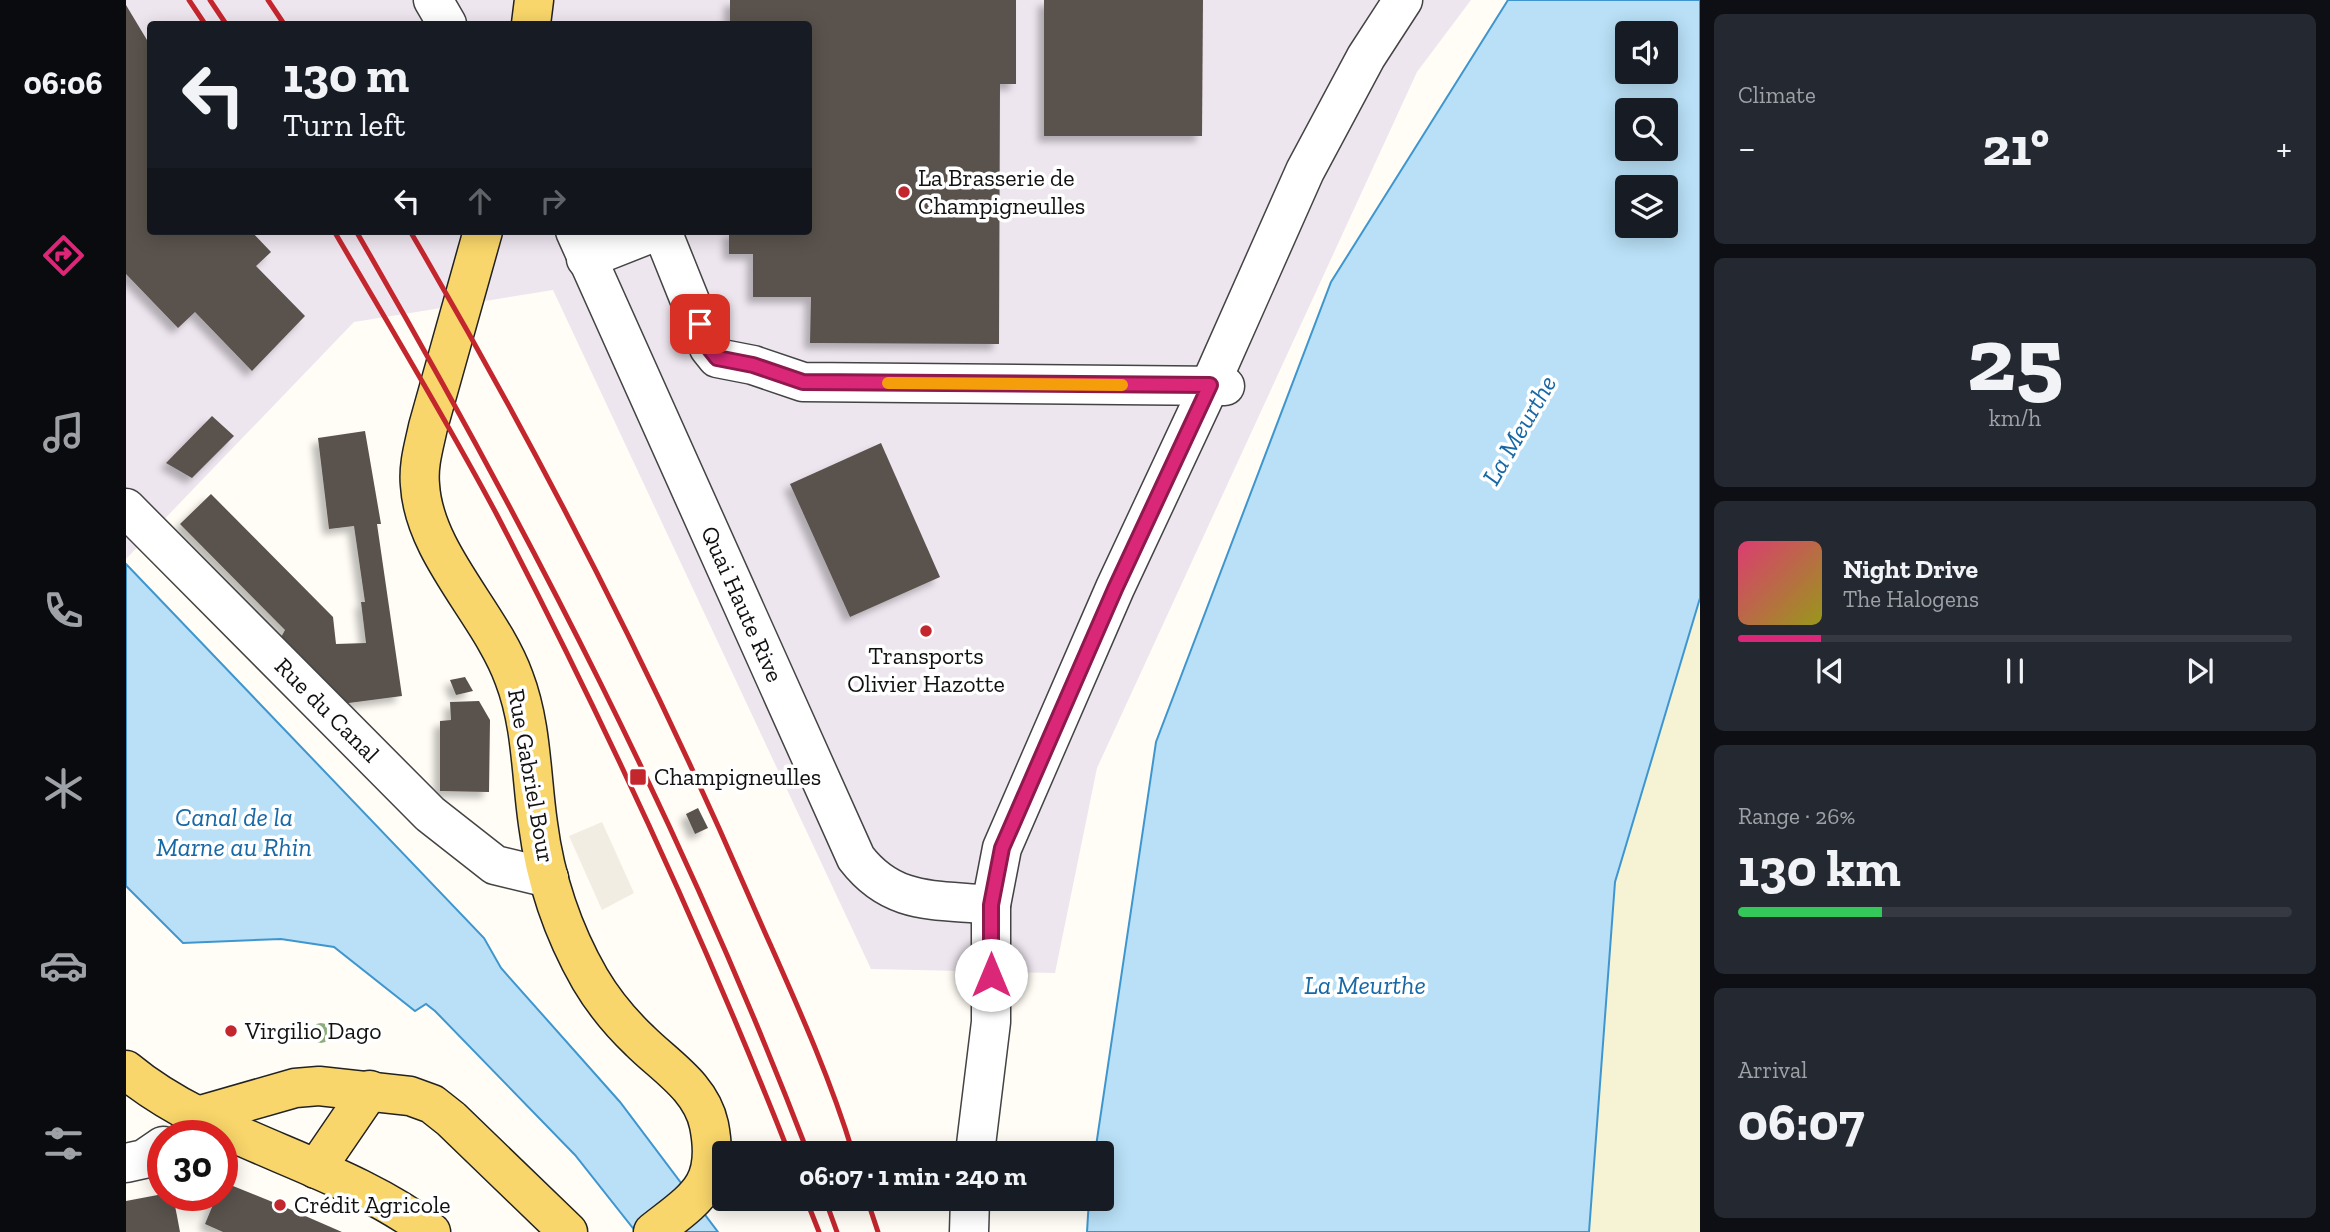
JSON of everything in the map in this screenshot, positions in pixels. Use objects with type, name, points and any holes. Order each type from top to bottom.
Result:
[{"type":"main road","points":[[531,21],[534,0]]},
{"type":"main road","name":"Rue Gabriel Bour","points":[[482,235],[428,427],[421,458],[420,486],[428,522],[504,657],[519,694],[527,729],[538,825],[549,878],[563,923],[600,994],[639,1040],[694,1091],[709,1124],[712,1160],[708,1183],[702,1192],[653,1232]]},
{"type":"main road","points":[[126,1070],[181,1120]]},
{"type":"main road","points":[[205,1120],[295,1088],[320,1086],[410,1096],[440,1110],[566,1231]]},
{"type":"main road","points":[[316,1169],[370,1090]]},
{"type":"main road","points":[[238,1143],[316,1169],[363,1190],[431,1232]]},
{"type":"street","points":[[433,0],[445,21]]},
{"type":"street","points":[[976,1141],[991,1022],[991,905],[1002,848],[1115,589],[1218,386],[1305,171],[1366,57],[1404,0]]},
{"type":"street","points":[[572,242],[626,235]]},
{"type":"street","points":[[664,235],[709,348],[717,358],[753,365],[790,379],[803,382],[1218,386]]},
{"type":"street","name":"Quai Haute Rive","points":[[572,242],[856,858],[878,882],[900,895],[991,905]]},
{"type":"street","name":"Rue du Canal","points":[[126,508],[429,814],[495,865],[549,878]]},
{"type":"street","points":[[126,1163],[147,1157]]},
{"type":"street","points":[[969,1232],[970,1211]]},
{"type":"shaded area","points":[[126,0],[1471,0],[1417,72],[1097,768],[1055,973],[871,969],[553,290],[354,322],[126,559]]},
{"type":"shaded area","points":[[1700,598],[1700,1232],[1589,1232],[1615,882]]},
{"type":"shaded area","points":[[602,822],[634,893],[602,910],[569,836]]},
{"type":"water","name":"La Meurthe","points":[[1508,0],[1700,0],[1700,598],[1615,882],[1589,1232],[1087,1232],[1088,1211],[1114,1211],[1114,1141],[1097,1141],[1156,742],[1331,282]]},
{"type":"water","name":"Canal de la Marne au Rhin","points":[[126,564],[484,938],[501,968],[620,1102],[718,1232],[636,1232],[575,1155],[435,1011],[426,1004],[415,1011],[334,947],[281,939],[183,943],[126,886]]},
{"type":"building","name":"La Brasserie de Champigneulles","points":[[730,0],[1016,0],[1016,84],[1000,84],[999,344],[810,343],[811,297],[753,297],[753,254],[729,254],[729,235],[812,235],[812,21],[730,21]]},
{"type":"building","name":"La Brasserie de Champigneulles","points":[[1044,0],[1203,0],[1202,136],[1044,136]]},
{"type":"building","points":[[126,5],[147,40],[147,235],[255,235],[271,252],[256,266],[305,316],[252,371],[195,312],[178,328],[126,274]]},
{"type":"building","points":[[212,416],[234,436],[192,478],[166,463]]},
{"type":"building","points":[[365,431],[381,524],[377,524],[402,696],[341,704],[279,641],[285,630],[180,524],[211,494],[333,617],[336,644],[366,643],[361,602],[365,602],[354,526],[329,529],[318,438]]},
{"type":"building","points":[[881,443],[940,577],[850,617],[790,484]]},
{"type":"building","points":[[465,677],[473,691],[456,695],[450,680]]},
{"type":"building","points":[[479,701],[490,720],[489,792],[440,791],[440,721],[451,720],[450,702]]},
{"type":"building","points":[[698,808],[708,828],[695,834],[686,814]]},
{"type":"building","points":[[238,1188],[342,1232],[223,1232],[205,1224],[210,1211],[238,1211]]},
{"type":"building","points":[[147,1197],[147,1211],[176,1211],[180,1232],[126,1232],[126,1201]]},
{"type":"railway","points":[[189,0],[203,21]]},
{"type":"railway","points":[[210,0],[224,21]]},
{"type":"railway","points":[[268,0],[282,21]]},
{"type":"railway","points":[[336,235],[478,479],[537,593],[651,830],[784,1141]]},
{"type":"railway","points":[[358,235],[482,455],[600,683],[710,915],[803,1141]]},
{"type":"railway","points":[[412,235],[546,475],[631,640],[710,808],[804,1022],[849,1141]]},
{"type":"railway","points":[[811,1211],[819,1232]]},
{"type":"railway","points":[[829,1211],[837,1232]]},
{"type":"railway","points":[[871,1211],[878,1232]]},
{"type":"slow traffic","points":[[888,383],[1122,385]]},
{"type":"place","name":"La Brasserie de Champigneulles","points":[[904,192]]},
{"type":"place","name":"Transports Olivier Hazotte","points":[[926,631]]},
{"type":"place","name":"Champigneulles","points":[[638,777]]},
{"type":"place","name":"Virgilio Dago","points":[[231,1031]]},
{"type":"place","name":"Crédit Agricole","points":[[280,1205]]},
{"type":"route","points":[[700,324],[709,348],[717,358],[753,365],[803,382],[1210,385],[1115,589],[1002,848],[991,905],[991,975]]}]
